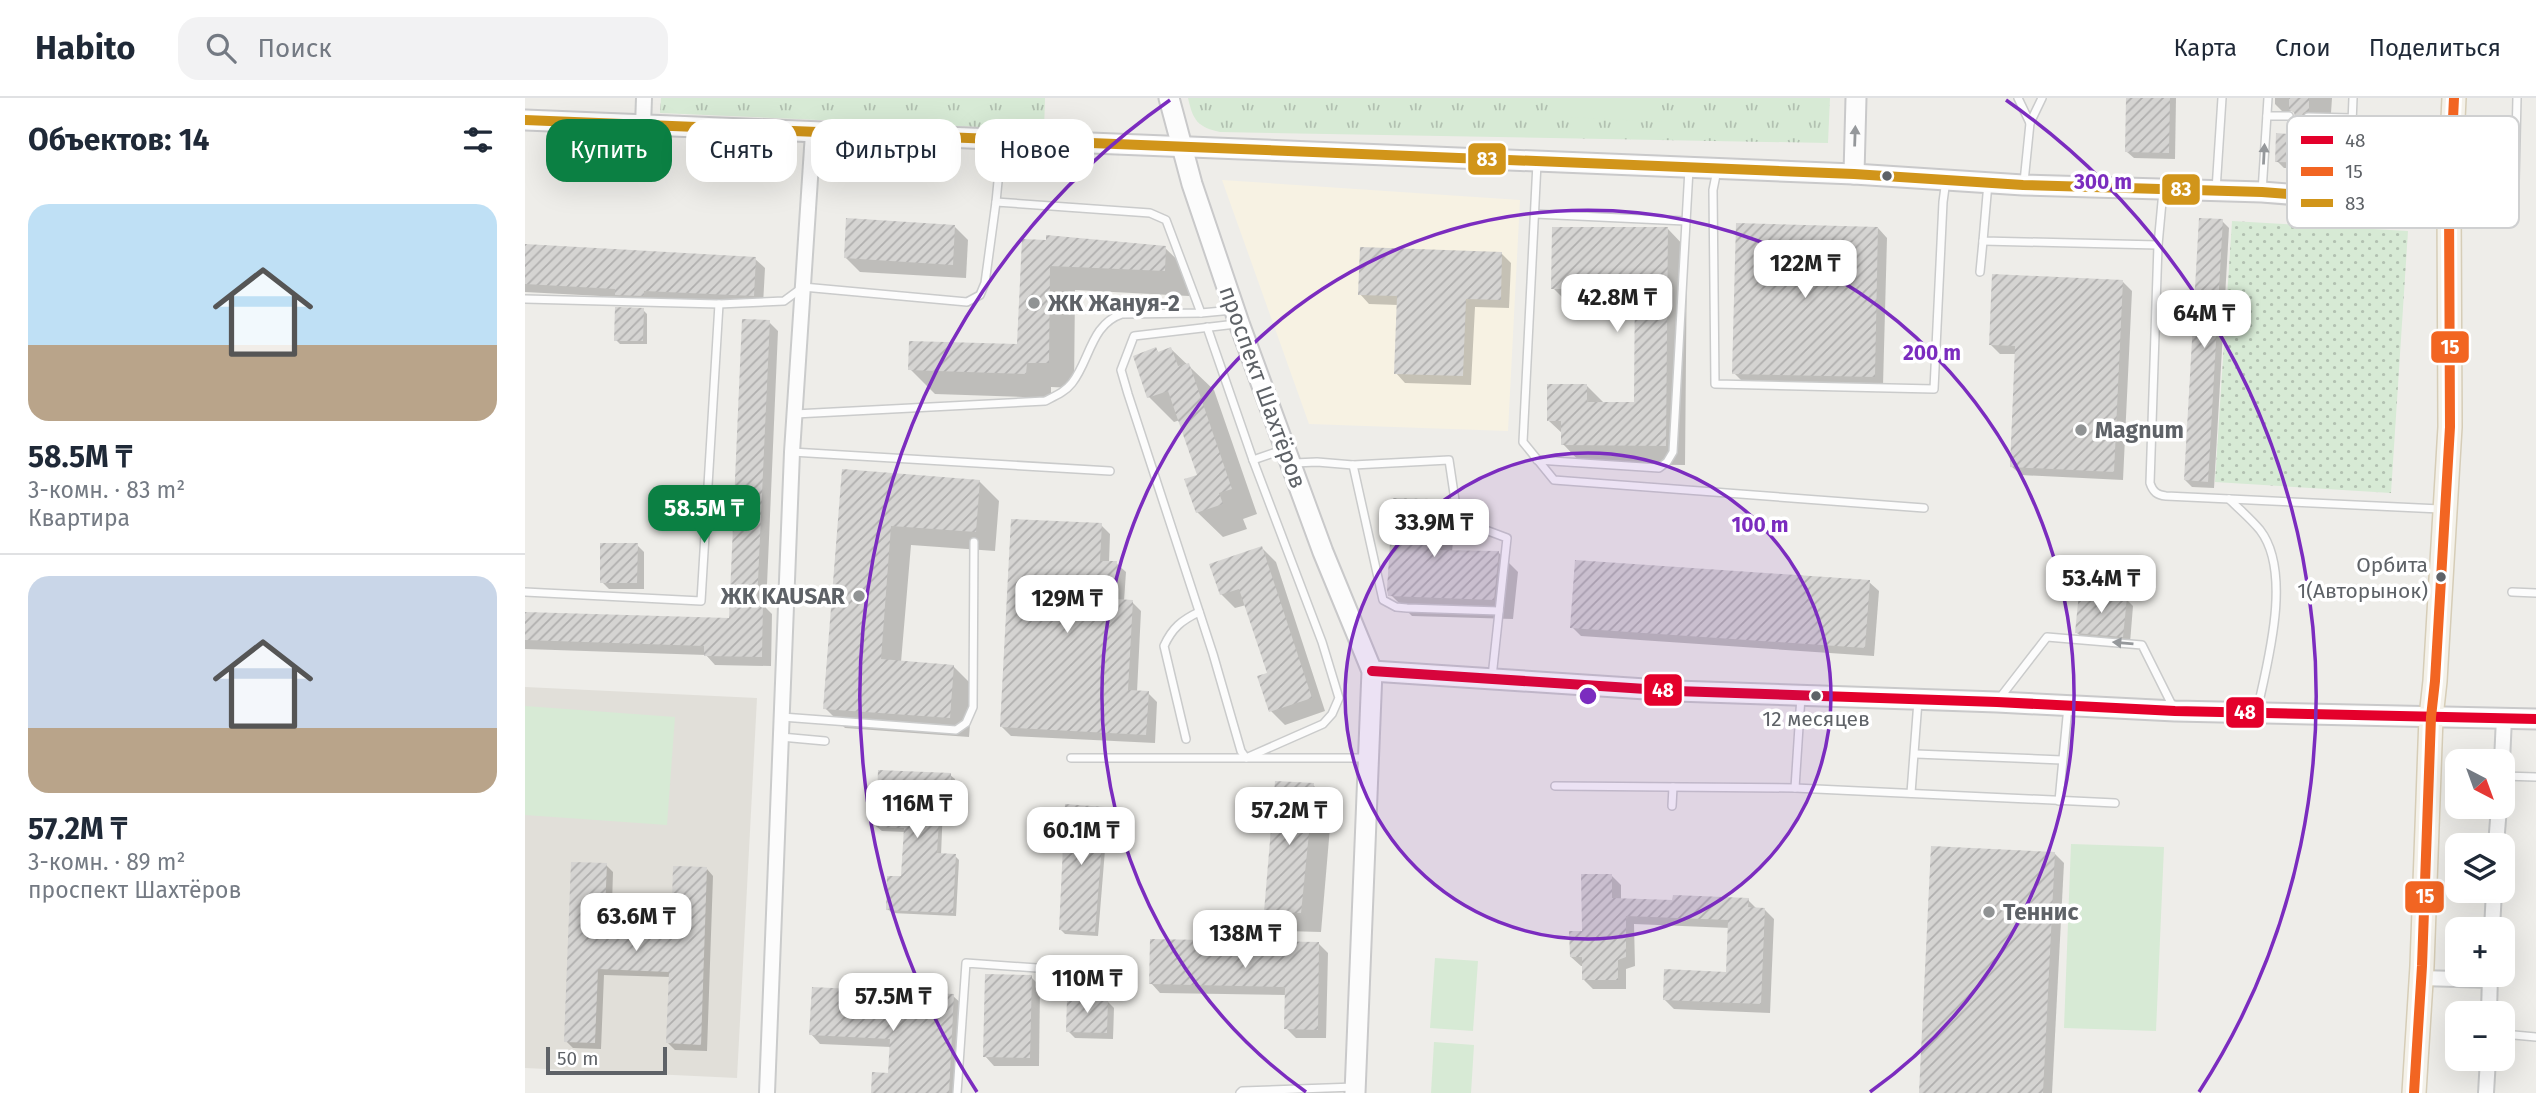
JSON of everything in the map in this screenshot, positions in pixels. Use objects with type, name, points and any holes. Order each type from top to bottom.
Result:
[{"type":"main road","name":"проспект Шахтёров","points":[[1170,98],[1192,184],[1236,316],[1322,552],[1371,671],[1355,1090]]},
{"type":"main road","points":[[1854,174],[1856,98]]},
{"type":"main road","points":[[2453,116],[2454,98]]},
{"type":"main road","points":[[525,120],[546,121]]},
{"type":"main road","points":[[672,127],[811,133]]},
{"type":"main road","points":[[1094,143],[1854,174],[2023,185],[2287,194]]},
{"type":"main road","points":[[2414,1093],[2431,717],[2450,427],[2449,228]]},
{"type":"main road","points":[[1371,671],[1676,691],[2175,711],[2536,719]]},
{"type":"street","points":[[644,119],[645,98]]},
{"type":"street","points":[[767,1093],[792,452],[811,164]]},
{"type":"street","points":[[2503,749],[2504,718]]},
{"type":"street","points":[[2421,978],[2445,978]]},
{"type":"street","points":[[2486,1093],[2487,1071]]},
{"type":"lane","points":[[2018,98],[2030,123]]},
{"type":"lane","points":[[2023,185],[2030,123],[2042,98]]},
{"type":"lane","points":[[2216,191],[2222,98]]},
{"type":"lane","points":[[2262,192],[2268,98]]},
{"type":"lane","points":[[2352,116],[2353,98]]},
{"type":"lane","points":[[2517,98],[2517,116]]},
{"type":"lane","points":[[2267,116],[2289,116]]},
{"type":"lane","points":[[1537,162],[1523,442],[1554,480],[1924,508]]},
{"type":"lane","points":[[1537,460],[1659,468],[1673,452],[1689,168]]},
{"type":"lane","points":[[1717,170],[1713,190],[1715,384],[1934,389],[1946,180]]},
{"type":"lane","points":[[525,299],[719,304],[783,301],[803,287],[967,302],[980,295],[985,284],[998,182]]},
{"type":"lane","points":[[1980,272],[1987,182]]},
{"type":"lane","points":[[2163,190],[2158,245],[2150,483],[2152,490],[2158,495],[2444,509]]},
{"type":"lane","points":[[996,202],[1150,213],[1166,220],[1201,313]]},
{"type":"lane","points":[[1535,214],[1685,221]]},
{"type":"lane","points":[[1983,241],[2158,245]]},
{"type":"lane","points":[[525,592],[701,601],[719,304]]},
{"type":"lane","points":[[795,414],[1045,401],[1061,394],[1073,382],[1100,328],[1112,318],[1122,314],[1201,313],[1236,316]]},
{"type":"lane","points":[[1236,316],[1207,327],[1134,336],[1121,370],[1241,751],[1246,758]]},
{"type":"lane","points":[[1207,327],[1253,460],[1319,634],[1339,698],[1323,724],[1246,758]]},
{"type":"lane","points":[[792,452],[1110,471]]},
{"type":"lane","points":[[1253,460],[1289,456],[1353,465],[1449,460],[1456,507],[1467,523],[1507,538],[1492,677]]},
{"type":"lane","points":[[1353,465],[1383,600],[1396,607],[1499,611]]},
{"type":"lane","points":[[2229,499],[2262,532],[2272,556],[2277,600],[2256,713]]},
{"type":"lane","points":[[782,717],[956,730],[965,723],[973,707],[974,542]]},
{"type":"lane","points":[[2512,592],[2536,593]]},
{"type":"lane","points":[[1186,739],[1164,646],[1169,634],[1182,620],[1199,612]]},
{"type":"lane","points":[[1997,702],[2047,637],[2142,645],[2175,711]]},
{"type":"lane","points":[[1795,788],[1801,696]]},
{"type":"lane","points":[[1911,793],[1918,700]]},
{"type":"lane","points":[[2059,801],[2068,706]]},
{"type":"lane","points":[[781,737],[825,741]]},
{"type":"lane","points":[[1916,754],[2062,760]]},
{"type":"lane","points":[[1071,758],[1369,758]]},
{"type":"lane","points":[[2515,776],[2536,777]]},
{"type":"lane","points":[[1555,786],[1795,788],[2115,803]]},
{"type":"lane","points":[[1672,806],[1673,787]]},
{"type":"lane","points":[[957,1093],[967,963],[1122,974]]},
{"type":"lane","points":[[2515,1035],[2536,1037]]},
{"type":"lane","points":[[1240,1093],[1355,1090]]},
{"type":"shaded area","points":[[1222,180],[1520,200],[1508,431],[1309,424]]},
{"type":"shaded area","points":[[525,687],[757,698],[737,1078],[525,1068]]},
{"type":"green space","points":[[661,98],[1045,98],[1044,119],[975,119],[975,127],[961,126],[961,119],[811,120],[660,113]]},
{"type":"green space","points":[[1188,98],[1830,98],[1828,143],[1220,132],[1206,128],[1197,121]]},
{"type":"green space","points":[[1569,98],[1662,98],[1662,122],[1569,117]]},
{"type":"green space","points":[[2232,221],[2287,224],[2287,228],[2408,231],[2391,493],[2215,482]]},
{"type":"green space","points":[[525,706],[675,717],[667,825],[525,815]]},
{"type":"green space","points":[[2071,844],[2164,847],[2156,1031],[2064,1028]]},
{"type":"green space","points":[[1435,958],[1478,961],[1473,1031],[1430,1028]]},
{"type":"green space","points":[[1434,1042],[1474,1045],[1471,1093],[1431,1093]]},
{"type":"building","points":[[2126,98],[2170,98],[2169,153],[2125,152]]},
{"type":"building","points":[[2289,98],[2309,98],[2309,111],[2302,116],[2295,116],[2294,112],[2289,110]]},
{"type":"building","points":[[2276,133],[2287,134],[2287,162],[2275,162]]},
{"type":"building","points":[[846,218],[955,225],[953,265],[844,258]]},
{"type":"building","points":[[2199,218],[2223,219],[2208,482],[2184,480]]},
{"type":"building","points":[[1736,223],[1878,227],[1875,377],[1732,374]]},
{"type":"building","points":[[1552,227],[1668,227],[1666,446],[1561,445],[1561,421],[1547,421],[1547,384],[1587,384],[1587,402],[1634,402],[1635,277],[1597,276],[1597,289],[1551,289]]},
{"type":"building","name":"ЖК Жануя-2","points":[[1046,235],[1166,246],[1165,271],[1050,266],[1049,363],[1027,363],[1026,374],[908,370],[909,341],[1017,344],[1022,239],[1046,240]]},
{"type":"building","points":[[525,244],[756,257],[754,296],[644,291],[644,296],[615,295],[615,289],[525,284]]},
{"type":"building","points":[[1360,247],[1502,252],[1501,300],[1466,299],[1463,376],[1394,374],[1397,296],[1358,295]]},
{"type":"building","points":[[1992,274],[2123,280],[2114,472],[2010,467],[2015,346],[1989,345]]},
{"type":"building","points":[[615,307],[644,308],[643,341],[614,341]]},
{"type":"building","points":[[742,319],[770,320],[757,603],[763,603],[762,657],[704,656],[704,646],[525,640],[525,612],[729,618]]},
{"type":"building","points":[[1156,347],[1158,352],[1171,347],[1178,366],[1189,363],[1232,489],[1219,493],[1223,504],[1196,513],[1184,479],[1197,475],[1168,391],[1147,398],[1133,356]]},
{"type":"building","name":"ЖК KAUSAR","points":[[842,469],[980,480],[976,532],[891,526],[881,659],[954,665],[950,718],[823,709]]},
{"type":"building","points":[[1393,498],[1436,499],[1431,550],[1499,551],[1494,600],[1388,596]]},
{"type":"building","points":[[1011,519],[1102,523],[1100,561],[1117,561],[1115,599],[1133,600],[1128,690],[1149,691],[1146,735],[1000,727]]},
{"type":"building","points":[[600,543],[638,543],[637,583],[600,583]]},
{"type":"building","points":[[1262,546],[1312,698],[1269,712],[1257,676],[1267,673],[1239,589],[1220,595],[1209,564]]},
{"type":"building","name":"12 месяцев","points":[[1575,560],[1870,580],[1865,648],[1570,628]]},
{"type":"building","points":[[2079,593],[2127,597],[2123,637],[2075,633]]},
{"type":"building","points":[[878,770],[951,773],[950,804],[940,803],[937,853],[956,854],[953,913],[886,910],[887,876],[901,876],[904,828],[876,827]]},
{"type":"building","points":[[1275,781],[1314,783],[1301,913],[1264,912]]},
{"type":"building","points":[[1065,804],[1105,807],[1095,932],[1059,930]]},
{"type":"building","points":[[1931,846],[2055,852],[2043,1093],[1919,1093]]},
{"type":"building","points":[[571,862],[607,863],[604,935],[671,938],[673,866],[707,867],[701,1045],[666,1043],[669,972],[598,969],[595,1043],[564,1042]]},
{"type":"building","points":[[1581,874],[1612,874],[1612,898],[1672,900],[1673,895],[1749,898],[1748,907],[1765,908],[1761,1004],[1663,1000],[1664,969],[1726,972],[1728,920],[1626,916],[1626,957],[1618,960],[1618,980],[1582,980],[1582,957],[1570,957],[1569,931],[1582,931]]},
{"type":"building","points":[[1150,939],[1319,942],[1318,1030],[1284,1029],[1285,987],[1149,984]]},
{"type":"building","points":[[985,974],[1032,975],[1030,1058],[983,1057]]},
{"type":"building","points":[[812,987],[954,994],[949,1093],[871,1093],[872,1072],[888,1073],[890,1039],[809,1035]]},
{"type":"building","points":[[1067,998],[1108,999],[1107,1033],[1066,1032]]},
{"type":"transit line","name":"15","points":[[2453,116],[2454,98]]},
{"type":"transit line","name":"83","points":[[525,120],[2287,194]]},
{"type":"transit line","name":"15","points":[[2414,1093],[2422,966],[2431,717],[2450,427],[2449,228]]},
{"type":"transit line","name":"48","points":[[1372,671],[1676,691],[2175,711],[2536,719]]},
{"type":"place","name":"ЖК Жануя-2","points":[[1034,303]]},
{"type":"place","name":"Magnum","points":[[2081,430]]},
{"type":"place","name":"Орбита 1(Авторынок)","points":[[2441,577]]},
{"type":"place","name":"ЖК KAUSAR","points":[[859,596]]},
{"type":"place","name":"12 месяцев","points":[[1816,696]]},
{"type":"place","name":"Теннис","points":[[1989,912]]}]
